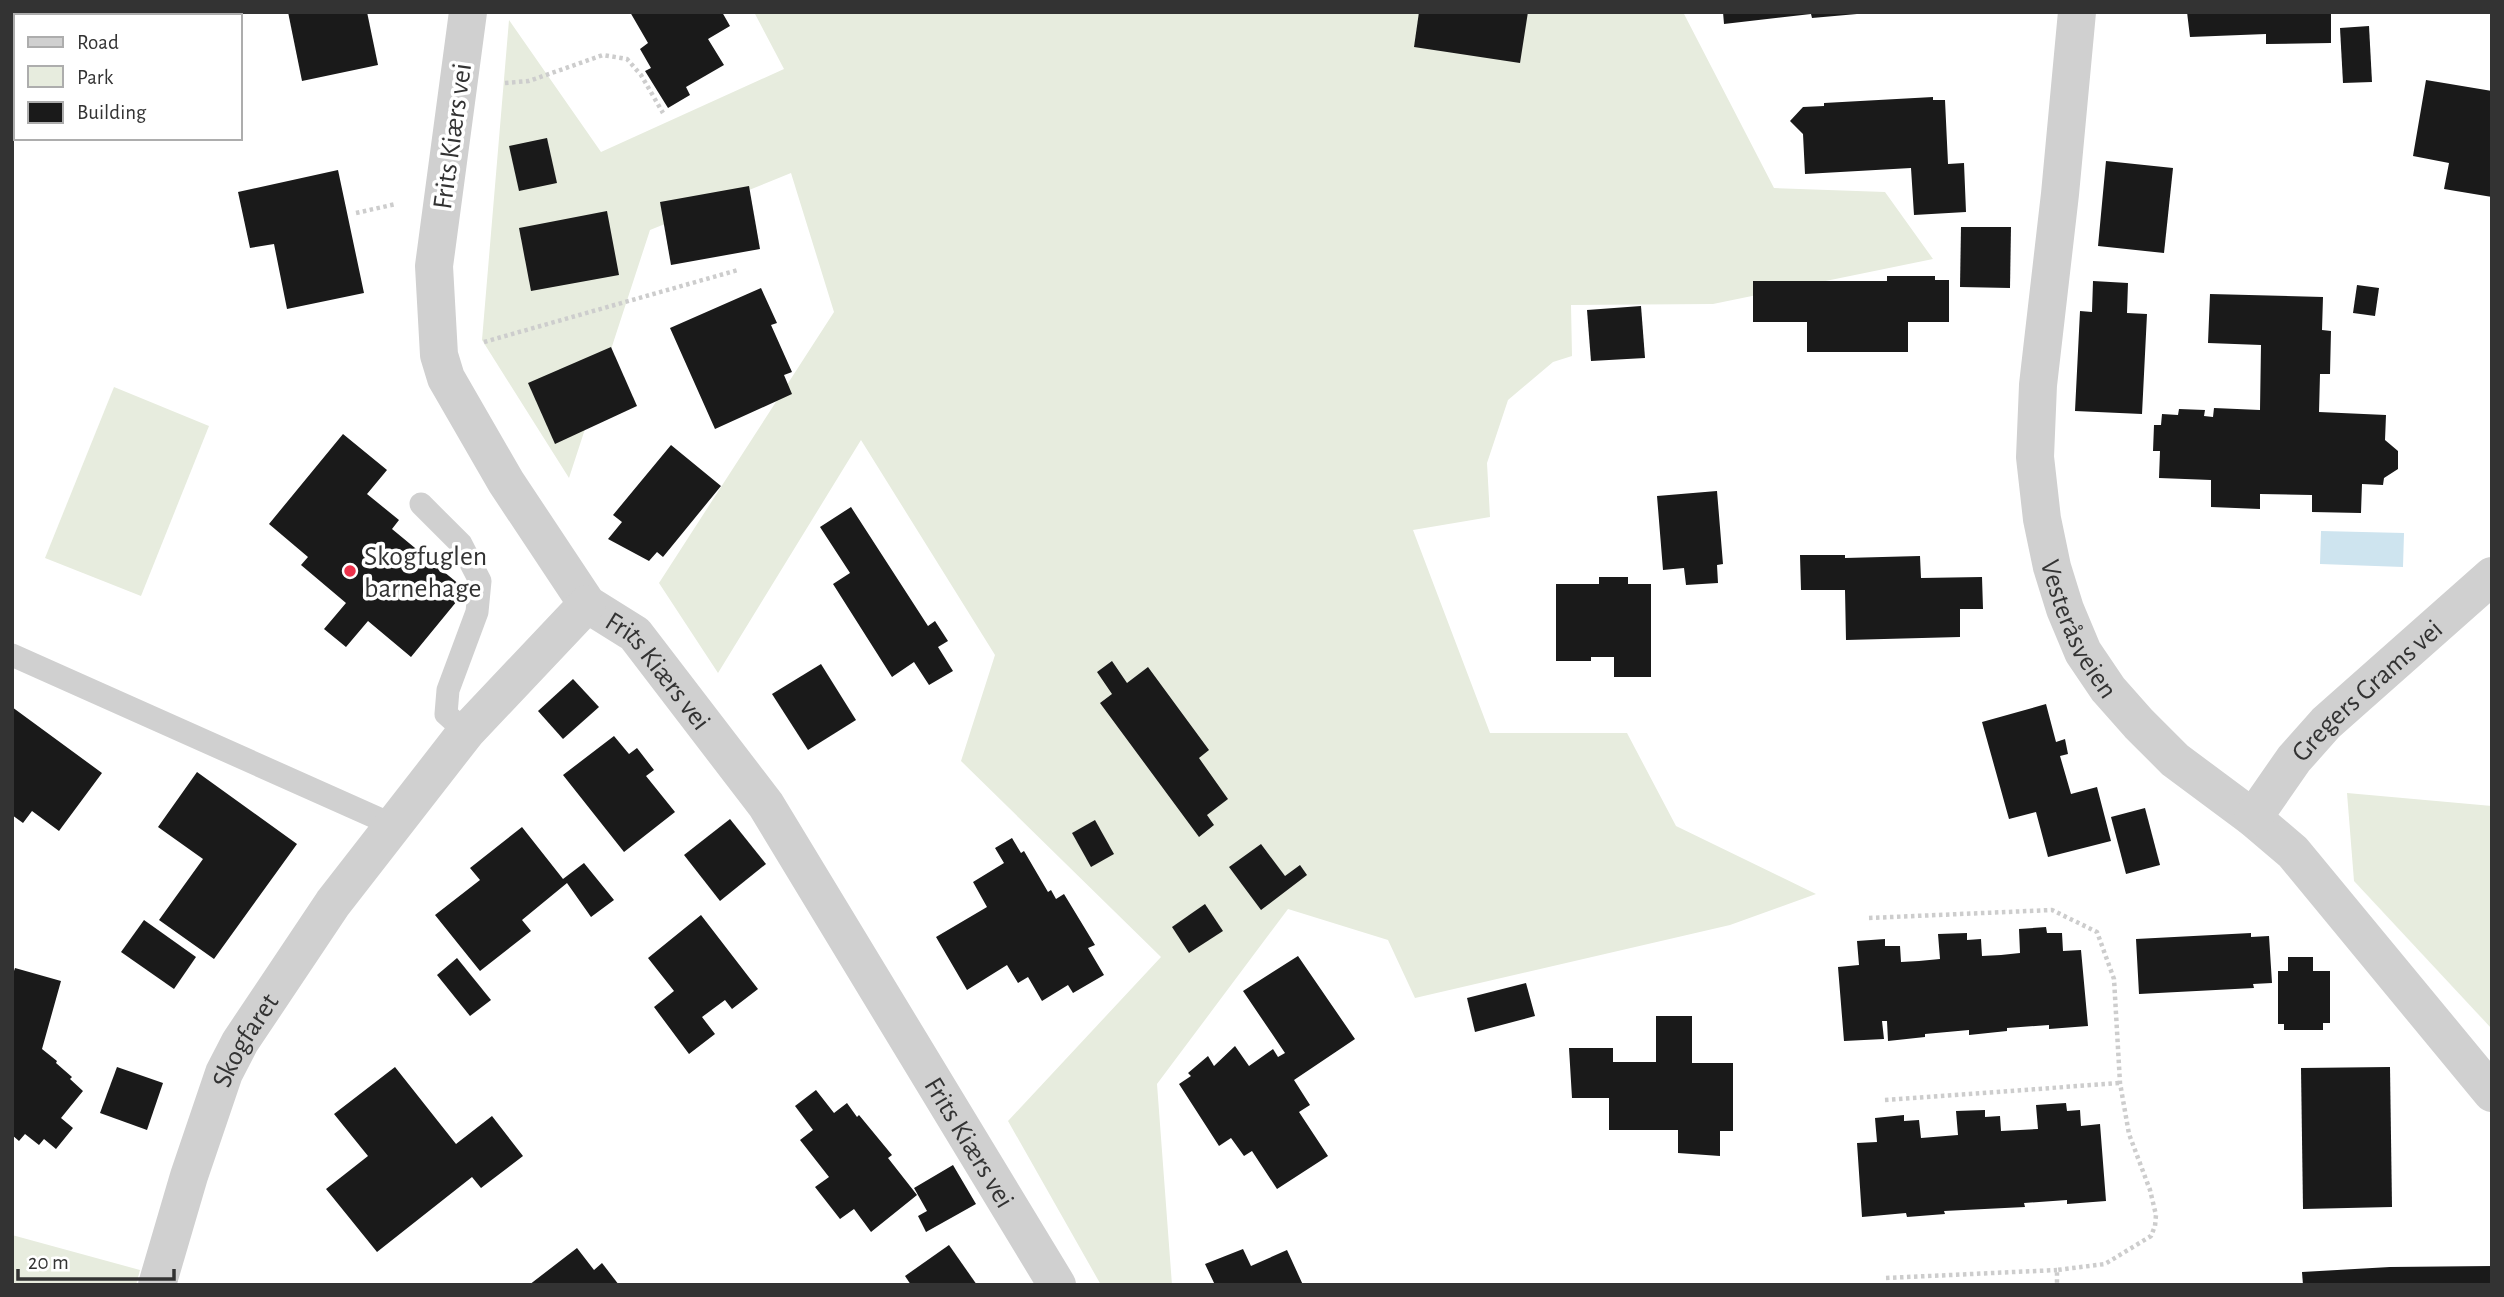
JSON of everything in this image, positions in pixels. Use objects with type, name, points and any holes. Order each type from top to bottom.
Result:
[{"type":"street","name":"Frits Kiærs vei","points":[[468,12],[434,266],[439,355],[446,378],[506,482],[587,604],[635,635],[766,805],[1057,1285]]},
{"type":"street","name":"Vesteråsveien","points":[[2077,12],[2038,385],[2035,457],[2042,519],[2064,609],[2083,652],[2108,689],[2175,760],[2253,818],[2293,852],[2492,1093]]},
{"type":"street","name":"Gregers Grams vei","points":[[2253,818],[2294,759],[2326,723],[2492,576]]},
{"type":"street","name":"Skogfaret","points":[[158,1285],[188,1176],[224,1073],[234,1053],[333,903],[466,732],[587,604]]},
{"type":"lane","points":[[421,504],[461,544],[480,581],[477,612],[448,690],[446,714],[466,732]]},
{"type":"lane","points":[[12,655],[395,826]]},
{"type":"path","points":[[460,78],[494,84],[528,80],[603,55],[626,59],[641,75],[663,113]]},
{"type":"path","points":[[439,355],[738,270]]},
{"type":"path","points":[[1868,918],[2052,910],[2097,932],[2114,979],[2120,1083],[2129,1134],[2150,1190],[2156,1215],[2151,1236],[2105,1264],[2057,1270],[1886,1278]]},
{"type":"path","points":[[1885,1100],[2120,1083]]},
{"type":"path","points":[[2057,1270],[2057,1285]]},
{"type":"green space","points":[[754,12],[1683,12],[1774,188],[1885,192],[1933,259],[1713,304],[1571,305],[1572,356],[1553,362],[1508,400],[1487,463],[1490,517],[1413,530],[1490,733],[1627,733],[1676,826],[1816,894],[1730,925],[1415,998],[1388,940],[1288,909],[1157,1084],[1172,1285],[1101,1285],[1008,1121],[1161,957],[961,761],[995,655],[861,440],[718,673],[659,583],[834,312],[791,173],[650,230],[569,478],[482,340],[509,20],[601,152],[784,69]]},
{"type":"green space","points":[[114,387],[209,426],[141,596],[45,558]]},
{"type":"green space","points":[[2347,793],[2492,806],[2492,1029],[2354,881]]},
{"type":"green space","points":[[12,1235],[140,1270],[136,1285],[12,1285]]},
{"type":"water","points":[[2321,531],[2404,533],[2403,567],[2320,564]]},
{"type":"building","points":[[288,12],[367,12],[378,65],[302,81]]},
{"type":"building","points":[[630,12],[722,12],[730,26],[708,39],[724,65],[686,87],[690,95],[668,108],[645,71],[651,68],[640,49],[648,43]]},
{"type":"building","points":[[1419,12],[1528,12],[1520,63],[1414,47]]},
{"type":"building","points":[[1723,12],[1857,14],[1812,18],[1811,14],[1724,24]]},
{"type":"building","points":[[2187,12],[2331,12],[2331,43],[2266,44],[2266,34],[2190,37]]},
{"type":"building","points":[[2369,26],[2372,82],[2343,83],[2340,28]]},
{"type":"building","points":[[2426,80],[2492,91],[2492,197],[2444,189],[2449,163],[2413,156]]},
{"type":"building","points":[[1933,97],[1933,100],[1945,100],[1948,164],[1964,163],[1966,212],[1914,215],[1911,168],[1805,174],[1803,134],[1790,121],[1803,107],[1824,106],[1824,103]]},
{"type":"building","points":[[547,138],[557,183],[519,191],[509,146]]},
{"type":"building","points":[[2106,161],[2173,168],[2164,253],[2098,246]]},
{"type":"building","points":[[338,170],[364,293],[287,309],[274,244],[250,248],[238,192]]},
{"type":"building","points":[[749,186],[760,249],[671,265],[660,202]]},
{"type":"building","points":[[607,211],[619,275],[531,291],[519,228]]},
{"type":"building","points":[[1961,227],[2011,227],[2010,288],[1960,287]]},
{"type":"building","points":[[1887,276],[1935,276],[1935,280],[1949,280],[1949,322],[1908,322],[1908,352],[1807,352],[1807,322],[1753,322],[1753,281],[1887,281]]},
{"type":"building","points":[[2093,281],[2128,283],[2127,313],[2147,314],[2142,414],[2075,411],[2080,311],[2092,312]]},
{"type":"building","points":[[2357,285],[2379,288],[2375,316],[2353,313]]},
{"type":"building","points":[[761,288],[777,323],[771,325],[792,372],[784,375],[792,394],[715,429],[670,328]]},
{"type":"building","points":[[2210,294],[2323,297],[2322,330],[2331,331],[2330,374],[2320,374],[2319,412],[2386,415],[2385,440],[2398,451],[2398,469],[2384,478],[2383,485],[2362,484],[2361,513],[2312,512],[2312,495],[2260,494],[2260,509],[2211,507],[2211,480],[2159,478],[2160,451],[2153,451],[2154,425],[2161,425],[2162,414],[2178,415],[2179,409],[2205,410],[2204,416],[2213,417],[2214,408],[2260,410],[2261,345],[2208,343]]},
{"type":"building","points":[[1641,306],[1645,358],[1591,361],[1587,310]]},
{"type":"building","points":[[611,347],[637,406],[555,444],[528,383]]},
{"type":"building","points":[[343,434],[387,470],[367,494],[399,520],[392,529],[466,590],[411,657],[368,621],[346,647],[324,629],[346,603],[301,565],[308,557],[269,524]]},
{"type":"building","points":[[671,445],[721,486],[663,557],[657,552],[649,561],[608,539],[622,522],[613,515]]},
{"type":"building","points":[[1717,491],[1723,564],[1717,565],[1718,583],[1686,585],[1684,568],[1663,570],[1657,496]]},
{"type":"building","points":[[851,507],[928,626],[935,621],[948,641],[938,647],[953,671],[929,685],[914,662],[892,677],[833,584],[850,573],[820,527]]},
{"type":"building","points":[[1800,555],[1845,555],[1845,558],[1920,556],[1921,578],[1982,577],[1983,609],[1960,609],[1960,637],[1846,640],[1845,590],[1801,590]]},
{"type":"building","points":[[1599,577],[1628,577],[1628,584],[1651,584],[1651,677],[1614,677],[1614,657],[1591,657],[1591,661],[1556,661],[1556,584],[1599,584]]},
{"type":"building","points":[[1112,661],[1127,683],[1148,667],[1209,750],[1199,758],[1228,799],[1207,815],[1214,825],[1199,837],[1100,703],[1112,694],[1097,672]]},
{"type":"building","points":[[821,664],[856,720],[808,750],[772,694]]},
{"type":"building","points":[[573,679],[599,707],[563,739],[538,711]]},
{"type":"building","points":[[2046,704],[2056,742],[2065,739],[2068,754],[2060,756],[2071,794],[2097,787],[2111,841],[2048,857],[2036,812],[2009,819],[1982,722]]},
{"type":"building","points":[[12,707],[102,773],[59,831],[32,811],[23,823],[12,815]]},
{"type":"building","points":[[614,736],[629,754],[637,748],[654,770],[646,776],[675,812],[624,852],[563,775]]},
{"type":"building","points":[[197,772],[297,844],[214,959],[159,920],[203,859],[158,827]]},
{"type":"building","points":[[2145,808],[2160,865],[2126,874],[2111,817]]},
{"type":"building","points":[[730,819],[766,864],[720,901],[684,855]]},
{"type":"building","points":[[1095,820],[1114,854],[1091,867],[1072,833]]},
{"type":"building","points":[[522,827],[563,879],[584,863],[614,900],[591,917],[567,883],[522,920],[531,931],[480,971],[435,915],[480,880],[470,868]]},
{"type":"building","points":[[1012,838],[1021,853],[1024,851],[1048,892],[1051,890],[1056,899],[1064,894],[1095,945],[1088,948],[1104,975],[1073,993],[1068,985],[1042,1001],[1028,977],[1018,983],[1007,965],[967,990],[936,937],[987,907],[973,882],[1004,863],[995,848]]},
{"type":"building","points":[[1261,844],[1285,876],[1300,865],[1307,875],[1261,910],[1229,867]]},
{"type":"building","points":[[1205,904],[1223,931],[1189,953],[1172,927]]},
{"type":"building","points":[[701,915],[758,989],[732,1009],[725,1000],[702,1017],[715,1034],[689,1054],[654,1007],[674,991],[648,958]]},
{"type":"building","points":[[144,920],[196,957],[174,989],[121,952]]},
{"type":"building","points":[[2046,927],[2047,933],[2062,933],[2063,951],[2081,950],[2088,1026],[2007,1028],[2007,1031],[1969,1035],[1969,1030],[1888,1041],[1887,1021],[1882,1021],[1884,1039],[1844,1041],[1838,967],[1859,965],[1857,941],[1885,939],[1885,946],[1900,946],[1901,962],[1919,961],[1940,959],[1938,934],[1967,933],[1967,940],[1981,939],[1982,956],[2001,955],[2020,953],[2019,929]]},
{"type":"building","points":[[2251,933],[2251,937],[2269,936],[2272,983],[2253,984],[2254,988],[2139,994],[2136,939]]},
{"type":"building","points":[[1298,956],[1355,1039],[1294,1080],[1310,1105],[1299,1112],[1328,1156],[1277,1189],[1252,1151],[1244,1156],[1231,1138],[1219,1146],[1179,1084],[1191,1076],[1188,1073],[1208,1056],[1214,1066],[1235,1046],[1249,1066],[1273,1049],[1278,1057],[1285,1053],[1243,991]]},
{"type":"building","points":[[2288,957],[2313,957],[2313,971],[2330,971],[2330,1023],[2323,1023],[2323,1030],[2284,1030],[2284,1024],[2278,1024],[2278,971],[2288,971]]},
{"type":"building","points":[[457,958],[491,1000],[470,1016],[437,975]]},
{"type":"building","points":[[15,968],[61,981],[42,1049],[57,1061],[83,1091],[61,1118],[73,1128],[56,1149],[44,1139],[39,1145],[25,1134],[19,1141],[12,1135],[12,977]]},
{"type":"building","points":[[1526,983],[1535,1016],[1475,1032],[1467,998]]},
{"type":"building","points":[[1656,1016],[1692,1016],[1692,1063],[1733,1063],[1733,1131],[1720,1131],[1720,1156],[1678,1153],[1678,1130],[1609,1130],[1609,1098],[1572,1098],[1569,1048],[1613,1048],[1613,1062],[1656,1062]]},
{"type":"building","points":[[117,1067],[163,1083],[147,1130],[100,1113]]},
{"type":"building","points":[[395,1067],[456,1144],[492,1116],[523,1156],[481,1188],[472,1177],[377,1252],[326,1189],[368,1156],[334,1114]]},
{"type":"building","points":[[2390,1067],[2392,1207],[2303,1209],[2301,1068]]},
{"type":"building","points":[[816,1090],[834,1113],[847,1103],[857,1117],[859,1115],[892,1155],[888,1158],[917,1195],[871,1232],[854,1209],[840,1219],[815,1187],[829,1177],[800,1140],[813,1130],[795,1106]]},
{"type":"building","points":[[2066,1103],[2067,1111],[2080,1110],[2081,1126],[2100,1124],[2106,1201],[2067,1204],[2067,1200],[2024,1203],[2025,1207],[1944,1211],[1945,1214],[1907,1217],[1906,1213],[1862,1217],[1857,1143],[1877,1142],[1875,1118],[1904,1115],[1904,1121],[1919,1120],[1921,1138],[1958,1135],[1956,1111],[1985,1110],[1985,1117],[2000,1116],[2001,1131],[2038,1129],[2036,1105]]},
{"type":"building","points":[[953,1165],[976,1204],[926,1232],[918,1216],[927,1211],[914,1188]]},
{"type":"building","points":[[949,1245],[977,1285],[911,1285],[905,1276]]},
{"type":"building","points":[[577,1248],[594,1270],[602,1263],[619,1285],[529,1285]]},
{"type":"building","points":[[1243,1249],[1251,1266],[1287,1250],[1303,1285],[1215,1285],[1205,1264]]},
{"type":"building","points":[[2492,1266],[2492,1285],[2303,1285],[2302,1272],[2390,1267]]},
{"type":"place","name":"Skogfuglen barnehage","points":[[350,571]]}]
